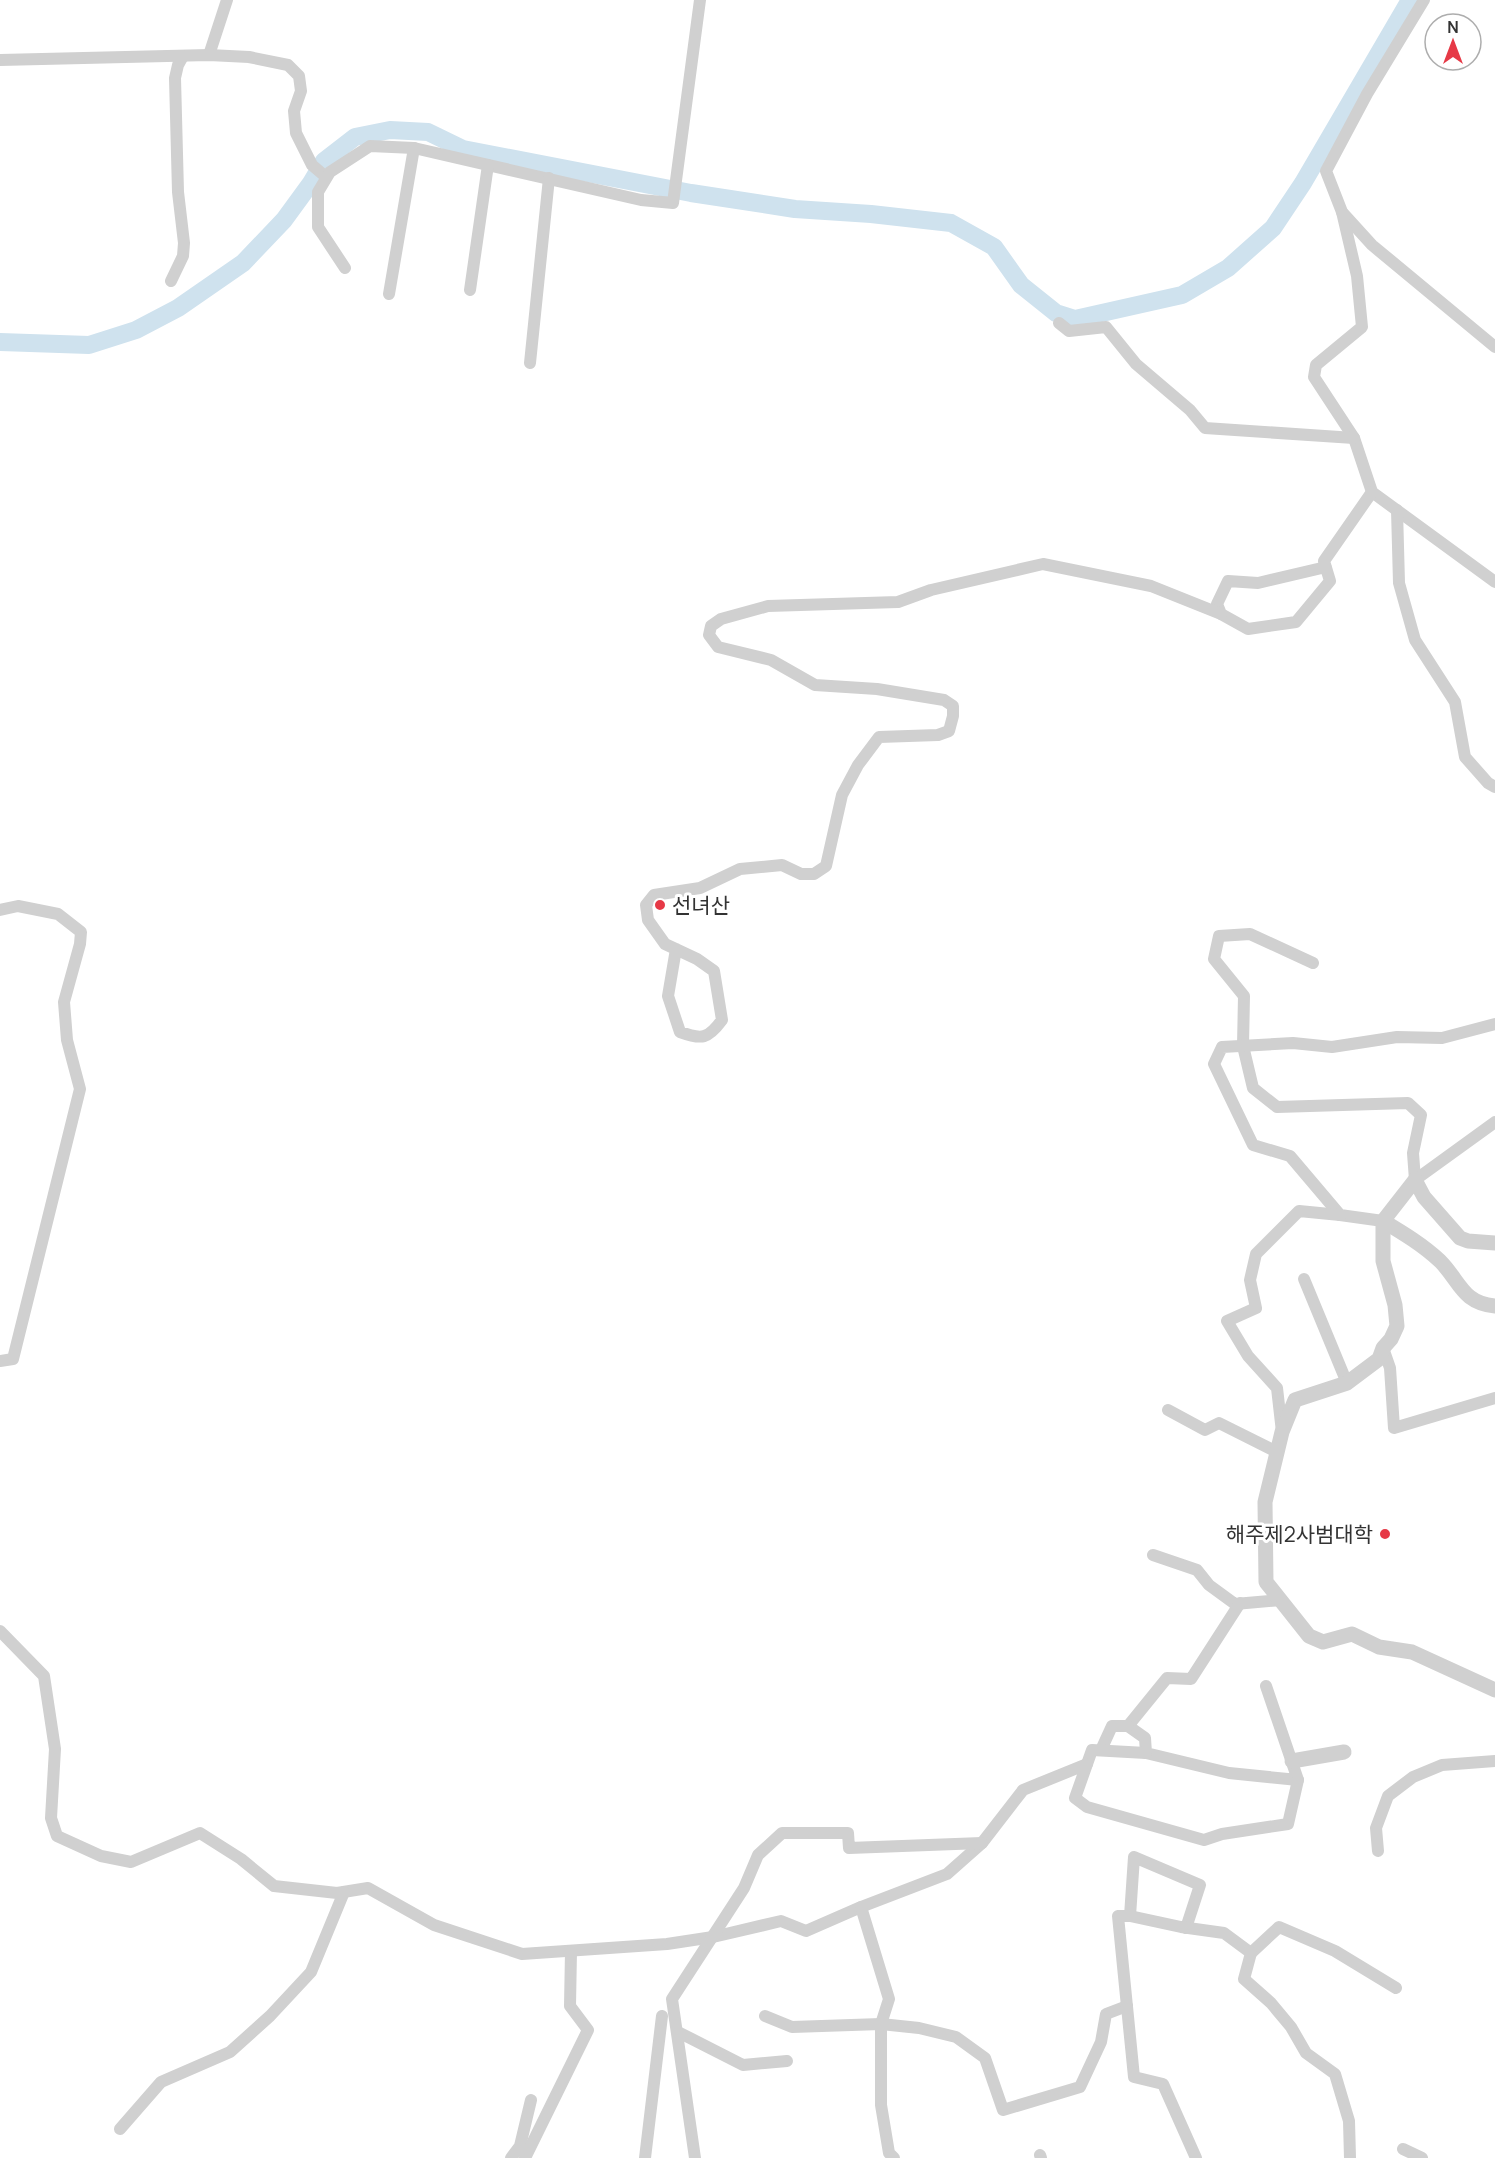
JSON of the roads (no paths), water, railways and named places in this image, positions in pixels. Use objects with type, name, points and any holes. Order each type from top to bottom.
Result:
[{"type":"street","points":[[209,55],[227,0]]},
{"type":"street","points":[[345,268],[318,227],[318,192],[325,176],[370,146],[414,148],[641,200],[673,203],[700,0]]},
{"type":"street","points":[[1424,0],[1367,94],[1326,171],[1342,212],[1357,276],[1362,327],[1316,365],[1314,378],[1354,438],[1372,492],[1495,582]]},
{"type":"street","points":[[0,60],[209,55],[249,57],[288,65],[299,76],[302,91],[294,111],[296,133],[312,165],[325,176]]},
{"type":"street","points":[[171,281],[183,256],[184,243],[178,192],[175,78],[183,56]]},
{"type":"street","points":[[389,294],[414,148]]},
{"type":"street","points":[[470,290],[488,165]]},
{"type":"street","points":[[530,363],[549,178]]},
{"type":"street","points":[[1342,212],[1372,245],[1495,347]]},
{"type":"street","points":[[1059,323],[1069,331],[1106,327],[1136,364],[1190,410],[1206,428],[1354,438]]},
{"type":"street","points":[[676,949],[668,996],[675,1021],[680,1032],[697,1038],[712,1034],[722,1020],[714,971],[697,959],[676,949],[665,944],[648,920],[646,905],[654,895],[700,888],[740,868],[782,865],[801,873],[814,874],[826,866],[842,795],[858,765],[879,737],[938,735],[949,731],[953,716],[953,706],[944,700],[878,690],[815,685],[771,660],[718,647],[709,635],[711,626],[721,619],[768,606],[898,602],[931,590],[1043,564],[1151,586],[1221,614],[1248,630],[1296,622],[1330,580],[1324,561],[1372,492]]},
{"type":"street","points":[[1397,510],[1399,583],[1415,640],[1455,702],[1465,757],[1495,788]]},
{"type":"street","points":[[1221,614],[1217,604],[1228,580],[1258,584],[1326,567]]},
{"type":"street","points":[[0,910],[18,906],[58,914],[81,932],[80,944],[64,1002],[68,1040],[80,1089],[13,1359],[0,1361]]},
{"type":"street","points":[[1313,963],[1250,934],[1220,936],[1214,959],[1244,996],[1243,1046],[1252,1088],[1277,1107],[1408,1103],[1420,1115],[1413,1153],[1415,1180],[1424,1197],[1460,1238],[1468,1241],[1495,1243]]},
{"type":"street","points":[[1340,1215],[1290,1156],[1252,1145],[1214,1064],[1222,1047],[1293,1043],[1332,1047],[1397,1037],[1442,1038],[1495,1024]]},
{"type":"street","points":[[1495,1122],[1415,1180],[1383,1221],[1383,1262],[1395,1305],[1397,1326],[1379,1359],[1347,1383],[1295,1400],[1282,1432],[1265,1502],[1266,1582],[1309,1636],[1323,1642],[1352,1634],[1379,1647],[1412,1652],[1495,1690]]},
{"type":"street","points":[[1282,1432],[1277,1388],[1248,1356],[1227,1321],[1256,1308],[1250,1280],[1256,1254],[1299,1211],[1383,1221],[1413,1238],[1441,1262],[1469,1297],[1481,1305],[1495,1306]]},
{"type":"street","points":[[1304,1279],[1347,1383]]},
{"type":"street","points":[[1383,1348],[1390,1368],[1394,1428],[1495,1398]]},
{"type":"street","points":[[1168,1410],[1206,1430],[1220,1423],[1277,1452]]},
{"type":"street","points":[[1153,1555],[1197,1570],[1209,1585],[1235,1604],[1281,1600]]},
{"type":"street","points":[[1128,1726],[1167,1678],[1191,1679],[1240,1603]]},
{"type":"street","points":[[0,1631],[44,1676],[55,1749],[51,1818],[57,1836],[100,1856],[130,1862],[200,1833],[241,1859],[274,1886],[338,1893],[368,1888],[434,1925],[522,1954],[667,1944],[782,1922],[806,1931],[947,1874],[982,1843],[1023,1790],[1087,1764]]},
{"type":"street","points":[[1266,1686],[1298,1780],[1288,1824],[1222,1834],[1204,1840],[1087,1808],[1075,1798],[1092,1750],[1146,1753],[1229,1773],[1298,1780]]},
{"type":"street","points":[[1101,1750],[1112,1725],[1128,1726],[1145,1738],[1146,1753]]},
{"type":"street","points":[[1292,1761],[1344,1752]]},
{"type":"street","points":[[1378,1851],[1376,1828],[1388,1796],[1413,1777],[1442,1765],[1495,1761]]},
{"type":"street","points":[[695,2158],[672,1999],[744,1888],[758,1855],[782,1833],[848,1833],[849,1848],[982,1843]]},
{"type":"street","points":[[1130,1916],[1131,1869],[1134,1857],[1200,1885],[1186,1928]]},
{"type":"street","points":[[120,2129],[161,2082],[230,2052],[270,2016],[311,1972],[344,1892]]},
{"type":"street","points":[[861,1907],[889,1999],[881,2024],[881,2106],[889,2153],[894,2158]]},
{"type":"street","points":[[1196,2158],[1163,2084],[1134,2077],[1118,1916],[1130,1916],[1186,1928],[1224,1933],[1251,1953]]},
{"type":"street","points":[[1350,2158],[1348,2121],[1335,2074],[1306,2053],[1291,2027],[1271,2003],[1244,1979],[1251,1953],[1279,1927],[1335,1951],[1396,1988]]},
{"type":"street","points":[[525,2158],[588,2030],[570,2006],[571,1951]]},
{"type":"street","points":[[765,2016],[792,2027],[881,2024],[919,2028],[956,2037],[985,2058],[1003,2110],[1080,2087],[1101,2042],[1106,2014],[1127,2006]]},
{"type":"street","points":[[645,2158],[662,2016]]},
{"type":"street","points":[[678,2032],[743,2065],[787,2061]]},
{"type":"street","points":[[511,2158],[520,2146],[531,2100]]},
{"type":"street","points":[[1403,2149],[1422,2158]]},
{"type":"waterway","points":[[0,342],[89,345],[136,330],[178,308],[243,263],[284,220],[324,161],[355,137],[390,130],[428,132],[463,149],[691,193],[795,209],[871,214],[951,223],[994,247],[1021,285],[1056,313],[1075,319],[1182,295],[1228,268],[1273,228],[1303,183],[1410,0]]},
{"type":"place","name":"선녀산","points":[[660,905]]},
{"type":"place","name":"해주제2사범대학","points":[[1385,1534]]}]
